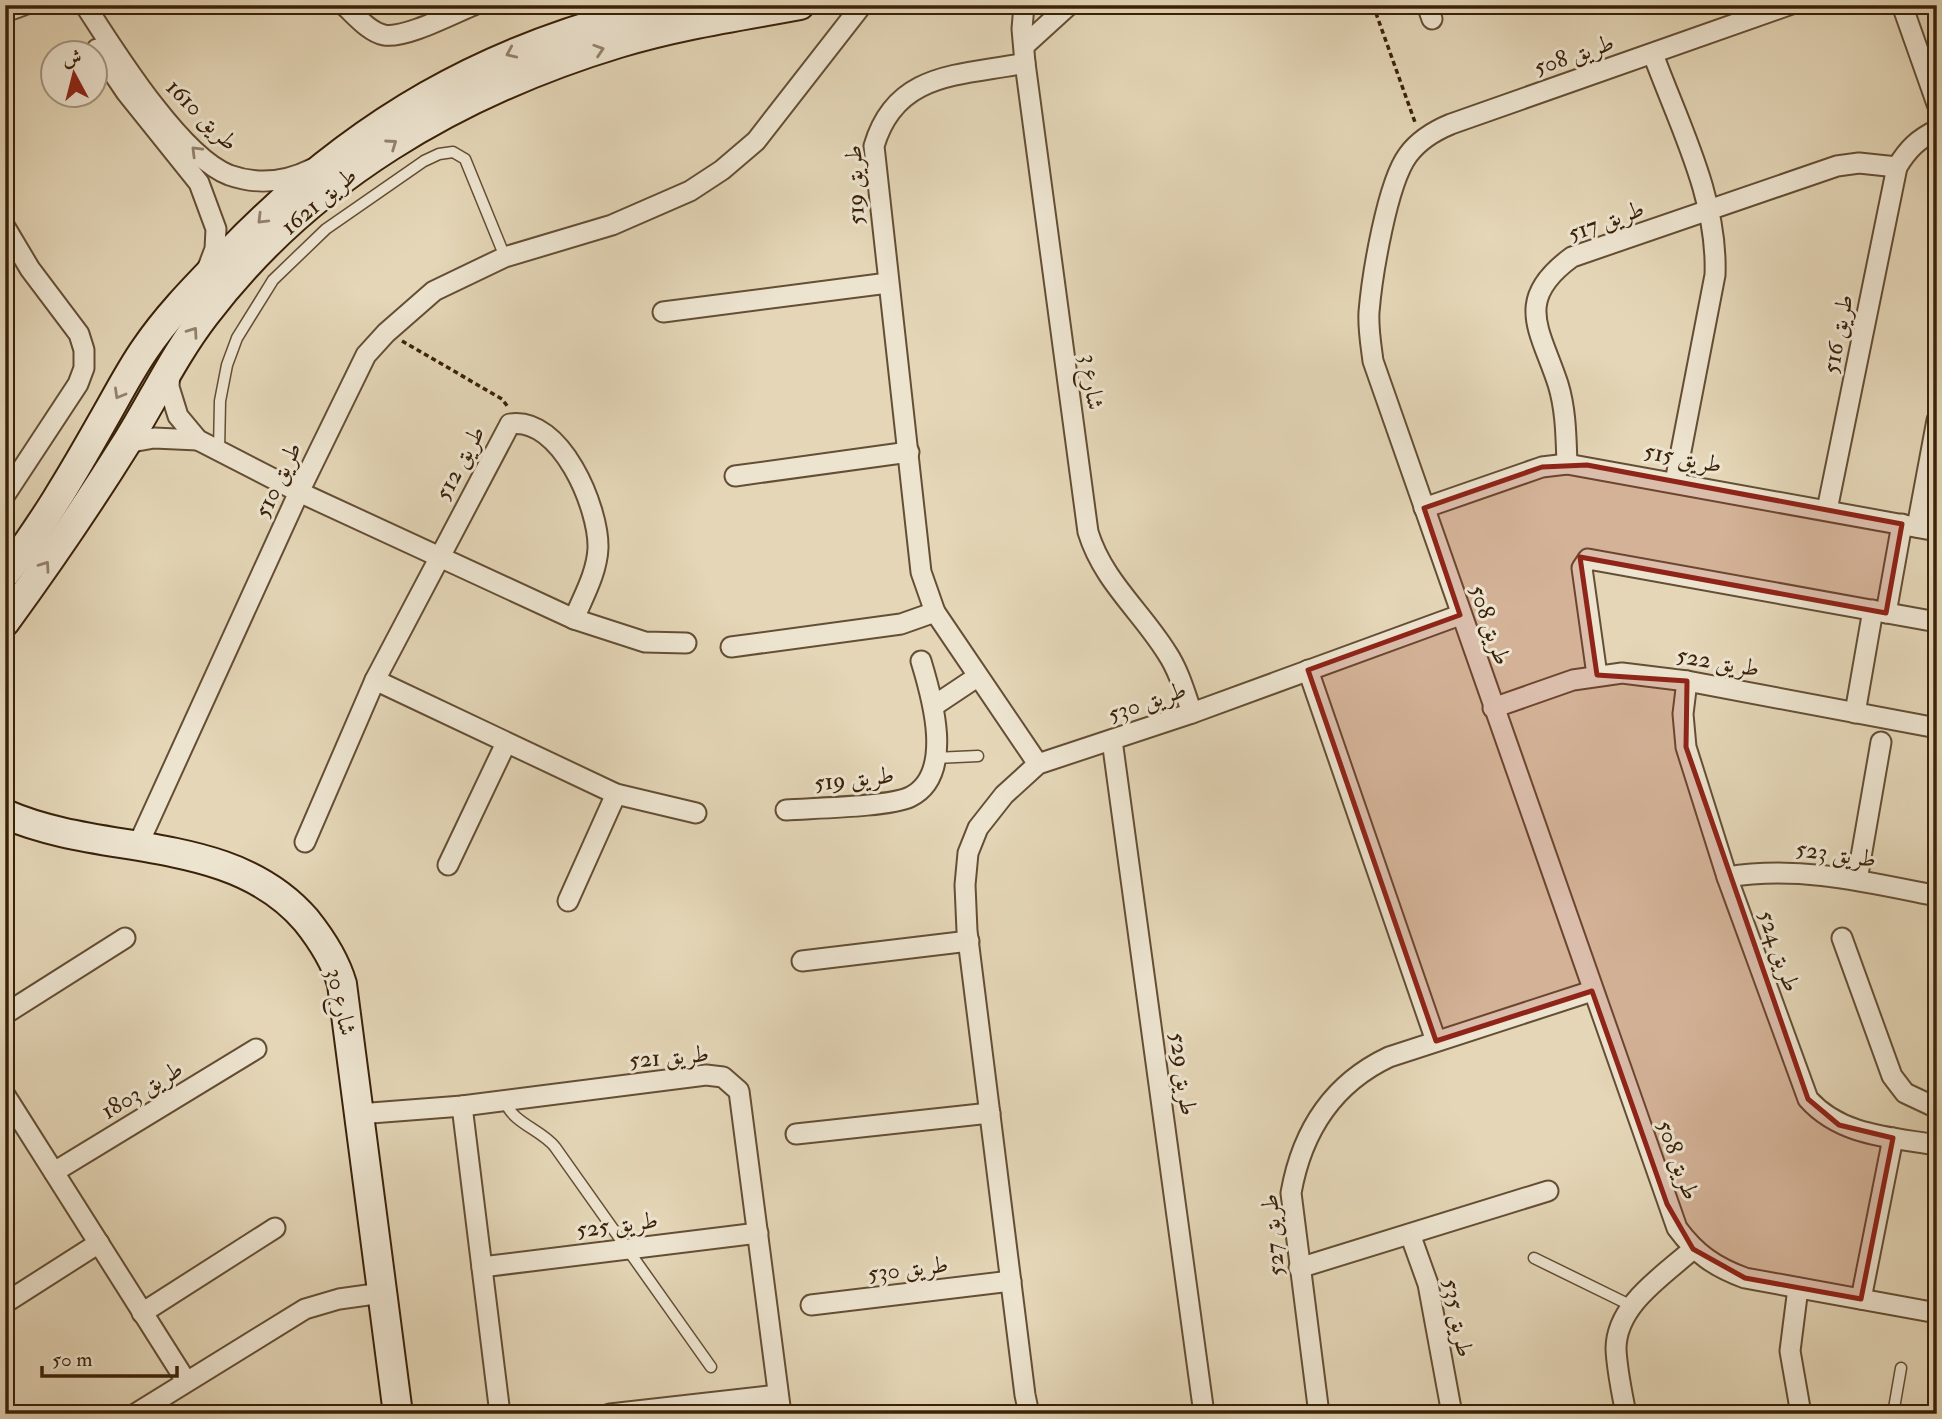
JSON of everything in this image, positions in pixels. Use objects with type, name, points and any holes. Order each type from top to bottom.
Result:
[{"type":"street","points":[[5,12],[24,5]]},
{"type":"street","name":"طريق 1610","points":[[73,5],[104,60],[171,137],[208,163],[227,174],[245,179],[283,180],[326,162]]},
{"type":"street","name":"طريق 1610","points":[[85,5],[171,137],[209,205],[216,229],[215,249],[205,278]]},
{"type":"street","points":[[344,5],[366,25],[385,35],[412,30],[474,5]]},
{"type":"street","name":"طريق 1621","points":[[5,575],[61,494],[144,350],[205,278],[280,201],[326,162],[401,110],[465,74],[556,35],[670,5]]},
{"type":"street","name":"طريق 1621","points":[[5,622],[46,566],[205,315],[253,261],[330,187],[404,135],[531,72],[621,43],[710,21],[800,5]]},
{"type":"street","name":"طريق 510","points":[[137,847],[299,492],[366,355],[386,332],[434,291],[505,257],[612,225],[690,191],[722,170],[756,141],[862,5]]},
{"type":"street","name":"شارع 3","points":[[1009,5],[1024,46]]},
{"type":"street","name":"شارع 3","points":[[1024,5],[1024,46],[1088,532],[1111,582],[1169,655],[1192,713]]},
{"type":"street","points":[[1024,46],[1069,5]]},
{"type":"street","name":"طريق 508","points":[[1789,5],[1451,124],[1421,141],[1407,156],[1397,174],[1369,312],[1373,361],[1677,1228],[1693,1249],[1717,1267],[1745,1278],[1937,1314]]},
{"type":"street","points":[[1902,5],[1937,104]]},
{"type":"street","name":"طريق 519","points":[[1024,46],[912,89],[896,102],[881,123],[874,146],[909,452],[918,558],[935,612],[1038,764]]},
{"type":"street","points":[[1653,54],[1710,211],[1715,243],[1715,275],[1675,482]]},
{"type":"street","name":"طريق 516","points":[[1827,510],[1897,167],[1921,137],[1937,130]]},
{"type":"street","points":[[1710,211],[1836,166],[1859,163],[1897,167]]},
{"type":"street","name":"طريق 517","points":[[1567,464],[1563,404],[1538,336],[1535,313],[1540,290],[1553,271],[1572,257],[1710,211]]},
{"type":"street","points":[[5,227],[30,269],[79,334],[84,350],[84,368],[78,384],[5,495]]},
{"type":"street","points":[[663,312],[888,283]]},
{"type":"street","points":[[170,371],[169,387],[178,416],[198,440],[299,492],[574,619],[645,642],[686,643]]},
{"type":"street","points":[[1855,713],[1879,611],[1909,525],[1937,420]]},
{"type":"street","name":"طريق 512","points":[[305,842],[375,680],[510,424],[519,423],[545,435],[562,452],[580,479],[593,510],[598,547],[596,565],[574,619]]},
{"type":"street","points":[[126,443],[154,438],[198,440]]},
{"type":"street","points":[[735,476],[909,452]]},
{"type":"street","name":"طريق 515","points":[[1424,508],[1542,467],[1567,464],[1937,531]]},
{"type":"street","points":[[1597,675],[1582,568],[1588,559],[1937,622]]},
{"type":"street","points":[[731,648],[901,624],[935,612]]},
{"type":"street","name":"طريق 530","points":[[1030,1414],[1010,1281],[969,941],[965,885],[968,853],[978,828],[1004,794],[1038,764],[1192,713],[1460,615]]},
{"type":"street","name":"طريق 519","points":[[786,810],[901,800],[925,785],[935,758],[934,705],[921,661]]},
{"type":"street","points":[[1308,670],[1436,1041]]},
{"type":"street","name":"طريق 522","points":[[1493,708],[1549,687],[1597,675],[1647,675],[1937,728]]},
{"type":"street","points":[[934,705],[977,677]]},
{"type":"street","points":[[375,680],[616,794],[696,813]]},
{"type":"street","name":"طريق 524","points":[[1687,681],[1683,714],[1686,747],[1727,877],[1808,1098],[1821,1114],[1839,1125],[1937,1145]]},
{"type":"street","name":"طريق 529","points":[[1112,740],[1204,1414]]},
{"type":"street","points":[[1857,880],[1881,742]]},
{"type":"street","points":[[448,865],[506,743]]},
{"type":"street","points":[[568,901],[616,794]]},
{"type":"street","name":"شارع 30","points":[[5,814],[34,827],[205,860],[240,871],[279,894],[319,936],[337,966],[342,984],[397,1414]]},
{"type":"street","name":"طريق 523","points":[[1727,877],[1785,871],[1857,880],[1937,896]]},
{"type":"street","points":[[1842,938],[1892,1076],[1905,1093],[1937,1108]]},
{"type":"street","points":[[5,1014],[125,939]]},
{"type":"street","points":[[802,961],[969,941]]},
{"type":"street","name":"طريق 527","points":[[1319,1414],[1291,1193],[1296,1163],[1312,1127],[1342,1087],[1366,1068],[1436,1041],[1592,990]]},
{"type":"street","name":"طريق 1803","points":[[54,1172],[256,1049]]},
{"type":"street","name":"طريق 521","points":[[358,1114],[462,1106],[706,1075],[723,1077],[739,1091],[779,1405]]},
{"type":"street","points":[[7,1103],[54,1172],[186,1381]]},
{"type":"street","points":[[462,1106],[500,1414]]},
{"type":"street","points":[[796,1134],[990,1113]]},
{"type":"street","points":[[1861,1299],[1893,1138]]},
{"type":"street","points":[[1299,1268],[1548,1191]]},
{"type":"street","points":[[142,1313],[275,1228]]},
{"type":"street","name":"طريق 525","points":[[482,1267],[758,1233]]},
{"type":"street","name":"طريق 535","points":[[1410,1234],[1428,1284],[1452,1414]]},
{"type":"street","points":[[5,1303],[99,1243]]},
{"type":"street","points":[[1626,1414],[1616,1347],[1619,1331],[1632,1306],[1693,1249]]},
{"type":"street","name":"طريق 530","points":[[811,1304],[1010,1281]]},
{"type":"street","points":[[1798,1288],[1790,1351],[1801,1414]]},
{"type":"street","points":[[135,1414],[305,1309],[339,1299],[382,1293]]},
{"type":"street","points":[[610,1414],[779,1405]]},
{"type":"lane","points":[[219,451],[220,401],[227,365],[237,338],[273,280],[326,229],[400,177],[439,154],[453,152],[465,159],[505,257]]},
{"type":"lane","points":[[935,758],[978,755]]},
{"type":"lane","points":[[505,1100],[514,1116],[550,1139],[711,1367]]},
{"type":"lane","points":[[1534,1258],[1632,1306]]},
{"type":"lane","points":[[1893,1414],[1901,1368]]},
{"type":"path","points":[[1373,5],[1421,141]]},
{"type":"path","points":[[386,332],[502,399],[519,423]]},
{"type":"highlighted area","points":[[1587,465],[1902,524],[1886,613],[1580,557],[1597,675],[1687,681],[1686,747],[1808,1099],[1839,1125],[1893,1138],[1861,1299],[1745,1278],[1693,1249],[1667,1204],[1592,991],[1436,1041],[1308,670],[1460,615],[1424,508],[1542,467]]}]
